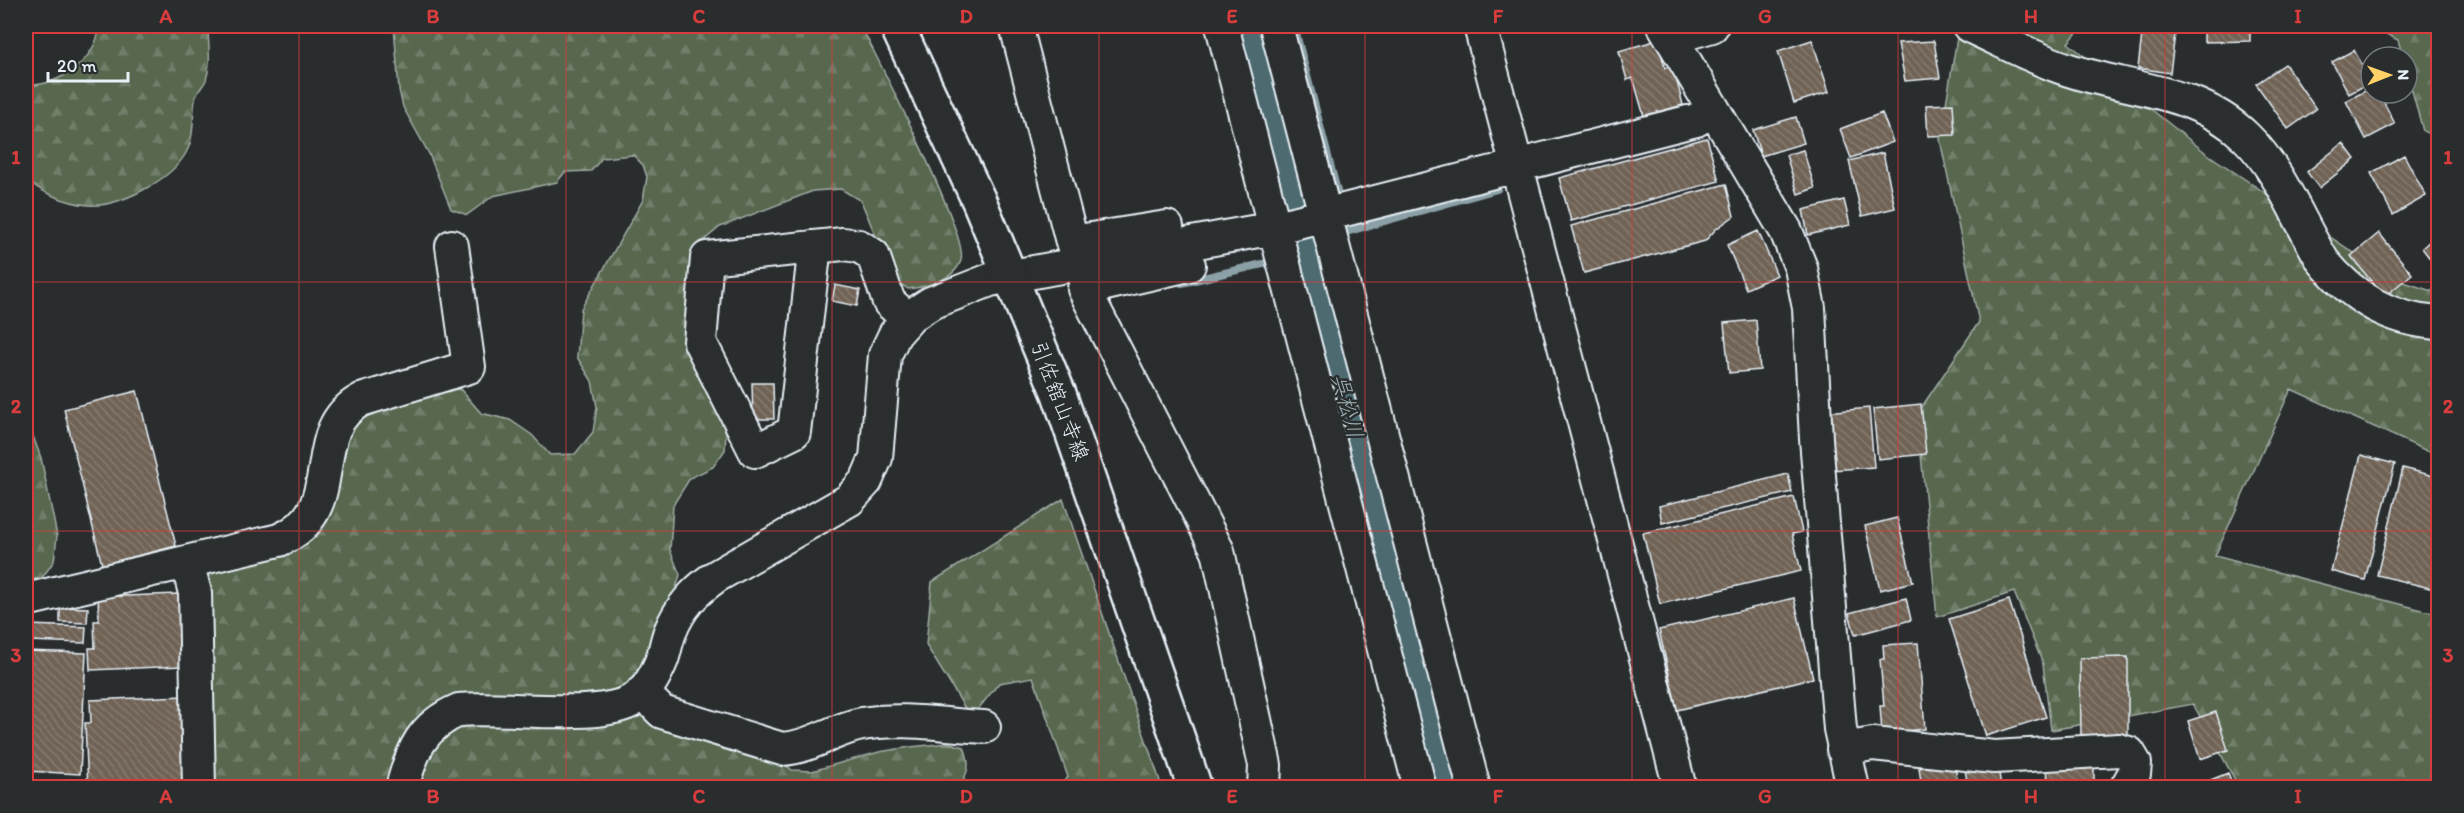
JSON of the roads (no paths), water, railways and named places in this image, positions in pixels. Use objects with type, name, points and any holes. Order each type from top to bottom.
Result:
[{"type":"main road","name":"引佐舘山寺線","points":[[897,26],[951,137],[1012,277],[1083,460],[1195,788]]},
{"type":"street","points":[[1016,26],[1072,242],[1244,215],[1268,229]]},
{"type":"street","points":[[1222,26],[1268,229],[1420,788]]},
{"type":"street","points":[[1276,26],[1322,216],[1474,788]]},
{"type":"street","points":[[1480,26],[1680,788]]},
{"type":"street","points":[[1712,26],[1691,32],[1669,34],[1786,231],[1801,268],[1806,288],[1816,439],[1843,749],[1853,788]]},
{"type":"street","points":[[1969,26],[2067,70],[2173,95],[2212,111],[2230,123],[2260,153],[2318,253],[2336,277],[2368,303],[2387,312],[2406,318],[2439,323]]},
{"type":"street","points":[[402,788],[416,746],[426,730],[441,717],[459,710],[592,710],[616,708],[635,699],[652,682],[662,659],[669,633],[681,608],[695,591],[715,577],[842,504],[866,481],[876,458],[885,356],[895,334],[908,319],[931,303],[990,280],[1268,229],[1322,216],[1696,120],[1714,110]]},
{"type":"street","points":[[1264,788],[1265,765],[1218,550],[1084,289],[1251,251],[1268,229]]},
{"type":"street","points":[[812,247],[813,263],[794,432],[755,451],[700,342],[707,258],[812,247],[843,244],[860,246],[873,255],[888,302],[908,319]]},
{"type":"street","points":[[26,600],[279,540],[297,532],[311,518],[318,500],[333,431],[339,418],[349,407],[361,400],[469,367],[452,246]]},
{"type":"street","points":[[187,562],[195,593],[199,788]]},
{"type":"street","points":[[642,692],[662,712],[782,749],[800,748],[845,728],[877,722],[984,727]]},
{"type":"street","points":[[1843,749],[1873,744],[1994,757],[2119,750],[2129,753],[2135,763],[2134,774],[2126,788]]},
{"type":"waterway","name":"呉松川","points":[[1249,26],[1447,788]]},
{"type":"waterway","points":[[1294,26],[1339,199]]},
{"type":"waterway","points":[[1346,232],[1497,189]]},
{"type":"waterway","points":[[1305,243],[1323,238]]},
{"type":"waterway","points":[[1291,258],[1308,253]]},
{"type":"waterway","points":[[1182,283],[1271,262]]}]
